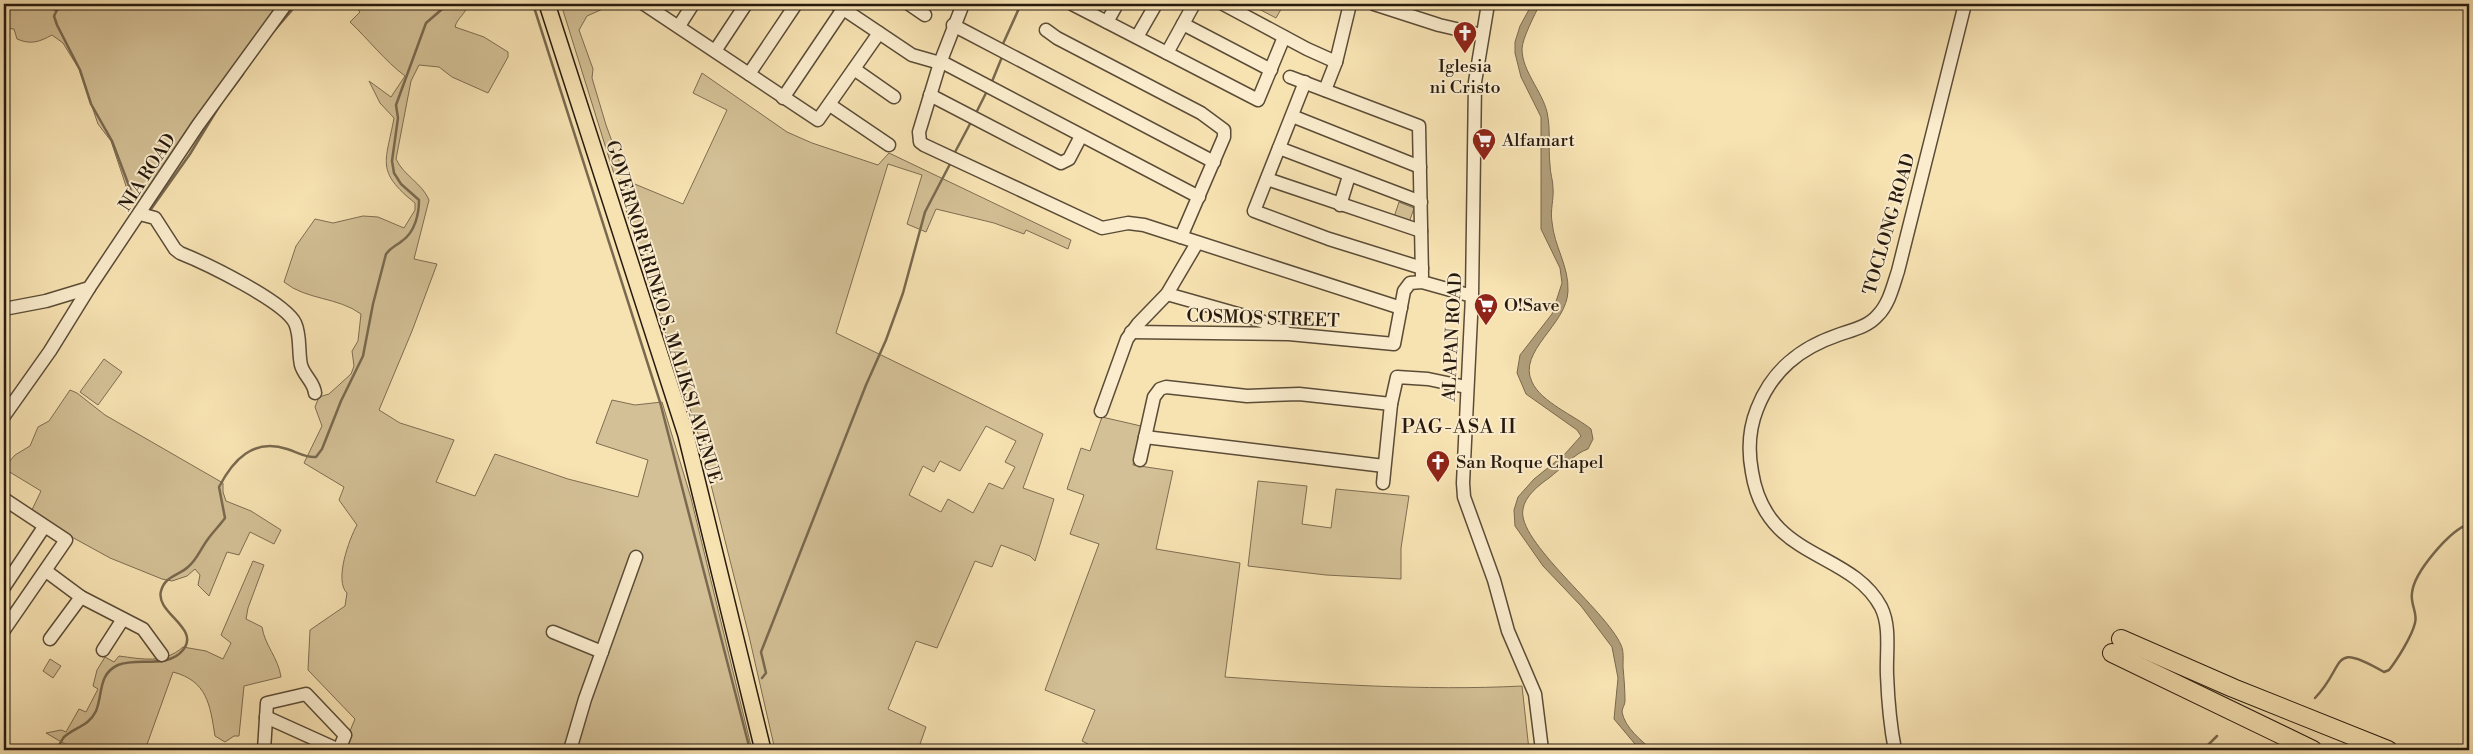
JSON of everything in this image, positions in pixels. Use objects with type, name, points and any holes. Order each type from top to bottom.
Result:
[{"type":"highway","points":[[2313,750],[2116,646],[2233,688],[2388,750]]},
{"type":"main road","name":"GOVERNOR ERINEO S. MALIKSI AVENUE","points":[[547,4],[686,435],[762,750]]},
{"type":"street","name":"NIA ROAD","points":[[4,416],[50,351],[89,288],[198,126],[286,4]]},
{"type":"street","points":[[644,4],[818,120],[879,33]]},
{"type":"street","points":[[679,26],[693,4]]},
{"type":"street","points":[[715,51],[746,4]]},
{"type":"street","points":[[749,74],[796,4]]},
{"type":"street","points":[[909,4],[925,15]]},
{"type":"street","points":[[963,4],[953,25],[940,62],[918,137],[924,144],[1102,228],[1136,223],[1400,308],[1406,287],[1415,282],[1422,282],[1472,296]]},
{"type":"street","points":[[1107,22],[1117,4]]},
{"type":"street","points":[[1137,37],[1156,4]]},
{"type":"street","points":[[1167,53],[1194,4]]},
{"type":"street","points":[[1223,4],[1284,37],[1336,62]]},
{"type":"street","points":[[1326,90],[1336,62],[1350,4]]},
{"type":"street","points":[[1374,4],[1439,25],[1482,35]]},
{"type":"street","name":"ALAPAN ROAD","points":[[1488,4],[1475,92],[1472,296],[1462,463],[1464,497],[1494,580],[1508,631],[1535,694],[1542,750]]},
{"type":"street","name":"TOCLONG ROAD","points":[[1894,750],[1889,702],[1886,628],[1882,611],[1875,598],[1857,582],[1795,544],[1772,519],[1756,489],[1749,456],[1750,438],[1760,400],[1771,380],[1786,363],[1814,344],[1871,322],[1886,304],[1898,271],[1966,4]]},
{"type":"street","points":[[1076,5],[1258,100],[1284,37]]},
{"type":"street","points":[[783,98],[840,6],[912,56],[940,62],[1199,196]]},
{"type":"street","points":[[1183,24],[1271,70]]},
{"type":"street","points":[[953,25],[1214,162]]},
{"type":"street","points":[[1046,30],[1057,38],[1156,89],[1220,125],[1224,130],[1224,137],[1214,162],[1181,237]]},
{"type":"street","points":[[854,69],[894,97]]},
{"type":"street","points":[[1290,77],[1419,126],[1422,282]]},
{"type":"street","points":[[1305,82],[1254,211],[1329,239],[1422,268]]},
{"type":"street","points":[[930,95],[1061,163],[1068,159],[1081,136]]},
{"type":"street","points":[[830,105],[889,145]]},
{"type":"street","points":[[1292,116],[1420,167]]},
{"type":"street","points":[[1279,148],[1421,202]]},
{"type":"street","points":[[1340,205],[1350,176]]},
{"type":"street","points":[[1267,179],[1421,231]]},
{"type":"street","points":[[140,214],[155,218],[174,248],[180,253],[236,280],[287,313],[295,324],[301,365],[314,387],[315,393]]},
{"type":"street","points":[[1101,411],[1131,332],[1167,294],[1197,243]]},
{"type":"street","points":[[4,309],[46,301],[89,288]]},
{"type":"street","points":[[1167,294],[1259,320],[1289,334]]},
{"type":"street","name":"COSMOS STREET","points":[[1131,332],[1289,334],[1394,344],[1400,308]]},
{"type":"street","points":[[1383,483],[1391,404],[1397,377],[1428,379],[1466,387]]},
{"type":"street","points":[[1140,460],[1154,398],[1160,389],[1166,387],[1247,396],[1299,394],[1391,404]]},
{"type":"street","points":[[1145,437],[1384,466]]},
{"type":"street","points":[[4,499],[66,540],[4,630]]},
{"type":"street","points":[[4,586],[44,526]]},
{"type":"street","points":[[570,750],[636,557]]},
{"type":"street","points":[[46,571],[81,597],[143,629],[162,654]]},
{"type":"street","points":[[50,639],[81,597]]},
{"type":"street","points":[[102,650],[123,619]]},
{"type":"street","points":[[552,632],[602,652]]},
{"type":"street","points":[[264,750],[266,717],[267,703],[306,694],[345,735],[339,750],[266,717]]},
{"type":"shaded area","points":[[4,4],[281,4],[147,195],[130,198],[111,141],[98,124],[79,69],[63,43],[52,35],[35,42],[17,39],[14,29],[4,28]]},
{"type":"shaded area","points":[[352,4],[468,4],[455,27],[484,37],[508,52],[508,57],[488,93],[452,77],[439,67],[419,65],[411,81],[396,159],[429,200],[414,259],[437,264],[412,331],[379,410],[400,423],[454,440],[436,482],[475,496],[495,454],[568,479],[638,497],[648,460],[596,443],[612,400],[635,405],[662,402],[691,498],[752,750],[342,750],[355,719],[308,670],[310,630],[345,606],[347,593],[343,587],[342,570],[350,540],[357,525],[339,500],[344,487],[304,463],[322,426],[315,407],[319,397],[329,394],[351,374],[354,366],[352,351],[358,341],[361,314],[342,304],[302,292],[284,282],[296,246],[315,219],[333,223],[363,216],[378,217],[404,228],[415,210],[415,203],[402,192],[389,174],[386,165],[394,118],[380,103],[369,81],[391,97],[405,76],[383,57],[350,22],[360,12]]},
{"type":"shaded area","points":[[561,4],[598,4],[605,8],[587,16],[579,30],[593,69],[592,78],[606,125],[621,166],[620,171],[614,174]]},
{"type":"shaded area","points":[[1257,4],[1284,4],[1276,18],[1255,7]]},
{"type":"shaded area","points":[[1532,4],[1540,4],[1524,39],[1523,57],[1547,112],[1550,168],[1553,185],[1551,213],[1553,231],[1566,273],[1568,291],[1566,303],[1560,315],[1531,359],[1529,371],[1536,389],[1550,402],[1591,429],[1593,439],[1588,449],[1573,458],[1529,495],[1523,509],[1525,523],[1533,539],[1547,557],[1598,613],[1621,645],[1625,693],[1622,712],[1626,723],[1652,750],[1640,750],[1614,719],[1618,678],[1612,647],[1581,606],[1543,566],[1515,526],[1514,510],[1518,497],[1534,479],[1564,455],[1581,436],[1577,430],[1526,394],[1517,373],[1520,355],[1552,314],[1562,283],[1560,268],[1541,229],[1541,117],[1521,77],[1515,53],[1515,42],[1520,26]]},
{"type":"shaded area","points":[[702,73],[787,132],[812,143],[878,165],[889,153],[1071,240],[1068,249],[1026,230],[1024,234],[994,223],[936,209],[926,232],[907,224],[922,175],[888,164],[836,333],[1043,434],[1023,488],[1054,499],[1035,561],[1030,556],[1001,545],[992,567],[975,561],[937,648],[916,641],[888,709],[926,727],[918,750],[775,750],[749,636],[699,437],[616,179],[625,180],[683,204],[727,110],[693,93]],"holes":[[[986,426],[1016,441],[1005,462],[1015,467],[1003,489],[989,483],[973,513],[948,499],[941,512],[909,495],[923,466],[934,472],[940,461],[960,471]]]},
{"type":"shaded area","points":[[1399,202],[1414,208],[1409,223],[1394,217]]},
{"type":"shaded area","points":[[104,359],[122,372],[98,405],[80,392]]},
{"type":"shaded area","points":[[70,390],[77,393],[105,415],[223,483],[226,501],[251,511],[281,530],[274,544],[250,532],[239,555],[227,552],[209,596],[198,585],[200,575],[195,569],[187,576],[172,581],[162,579],[110,558],[30,514],[41,491],[8,471],[8,463],[15,455],[30,446],[38,427],[49,421]]},
{"type":"shaded area","points":[[1102,417],[1141,426],[1133,465],[1173,471],[1156,549],[1240,563],[1225,677],[1411,687],[1522,686],[1529,750],[1086,750],[1088,744],[1082,741],[1095,710],[1045,690],[1099,544],[1070,534],[1084,495],[1067,489],[1081,448],[1090,451]]},
{"type":"shaded area","points":[[1258,481],[1307,486],[1302,524],[1331,528],[1336,489],[1409,496],[1401,548],[1401,579],[1326,575],[1248,566]]},
{"type":"shaded area","points":[[253,561],[264,565],[248,608],[246,619],[262,627],[281,677],[244,686],[239,736],[234,736],[225,742],[215,736],[205,695],[193,681],[173,672],[145,750],[82,750],[82,747],[65,744],[46,733],[61,730],[66,732],[79,709],[86,712],[98,689],[93,686],[97,670],[105,657],[114,662],[119,656],[144,659],[160,658],[168,656],[183,647],[206,651],[223,659],[231,643],[221,635]]},
{"type":"shaded area","points":[[50,659],[61,666],[53,678],[43,671]]},
{"type":"waterway","points":[[36,4],[57,10],[64,4]]},
{"type":"waterway","points":[[56,750],[64,737],[86,723],[93,716],[98,705],[104,679],[112,669],[126,663],[169,659],[177,656],[183,650],[187,642],[186,635],[182,627],[164,606],[161,599],[161,591],[169,579],[191,564],[225,518],[219,487],[238,460],[254,449],[264,446],[275,446],[312,457],[316,457],[322,449],[341,401],[363,356],[373,304],[386,254],[410,233],[417,217],[419,200],[401,184],[394,173],[392,161],[398,118],[396,105],[426,23],[448,4]]},
{"type":"waterway","points":[[533,4],[660,402],[750,750]]},
{"type":"waterway","points":[[1002,46],[1021,4]]},
{"type":"waterway","points":[[57,10],[54,16],[57,25],[80,70],[91,104],[112,141],[134,199]]},
{"type":"waterway","points":[[274,31],[292,10]]},
{"type":"waterway","points":[[991,84],[1002,57]]},
{"type":"waterway","points":[[228,94],[243,74]]},
{"type":"waterway","points":[[975,115],[987,91]]},
{"type":"waterway","points":[[149,212],[190,154],[223,100]]},
{"type":"waterway","points":[[954,154],[971,122]]},
{"type":"waterway","points":[[762,678],[766,673],[761,652],[866,385],[886,340],[903,293],[925,212],[950,164]]},
{"type":"waterway","points":[[2315,698],[2325,686],[2336,667],[2346,657],[2355,658],[2384,672],[2389,670],[2404,648],[2416,619],[2412,593],[2419,574],[2443,543],[2452,534],[2469,524]]},
{"type":"waterway","points":[[2203,750],[2217,736]]},
{"type":"place","name":"Iglesia ni Cristo","points":[[1465,54]]},
{"type":"place","name":"Alfamart","points":[[1484,161]]},
{"type":"place","name":"O!Save","points":[[1486,326]]},
{"type":"place","name":"San Roque Chapel","points":[[1438,483]]},
{"type":"district","name":"PAG-ASA II","points":[[1459,426]]}]
